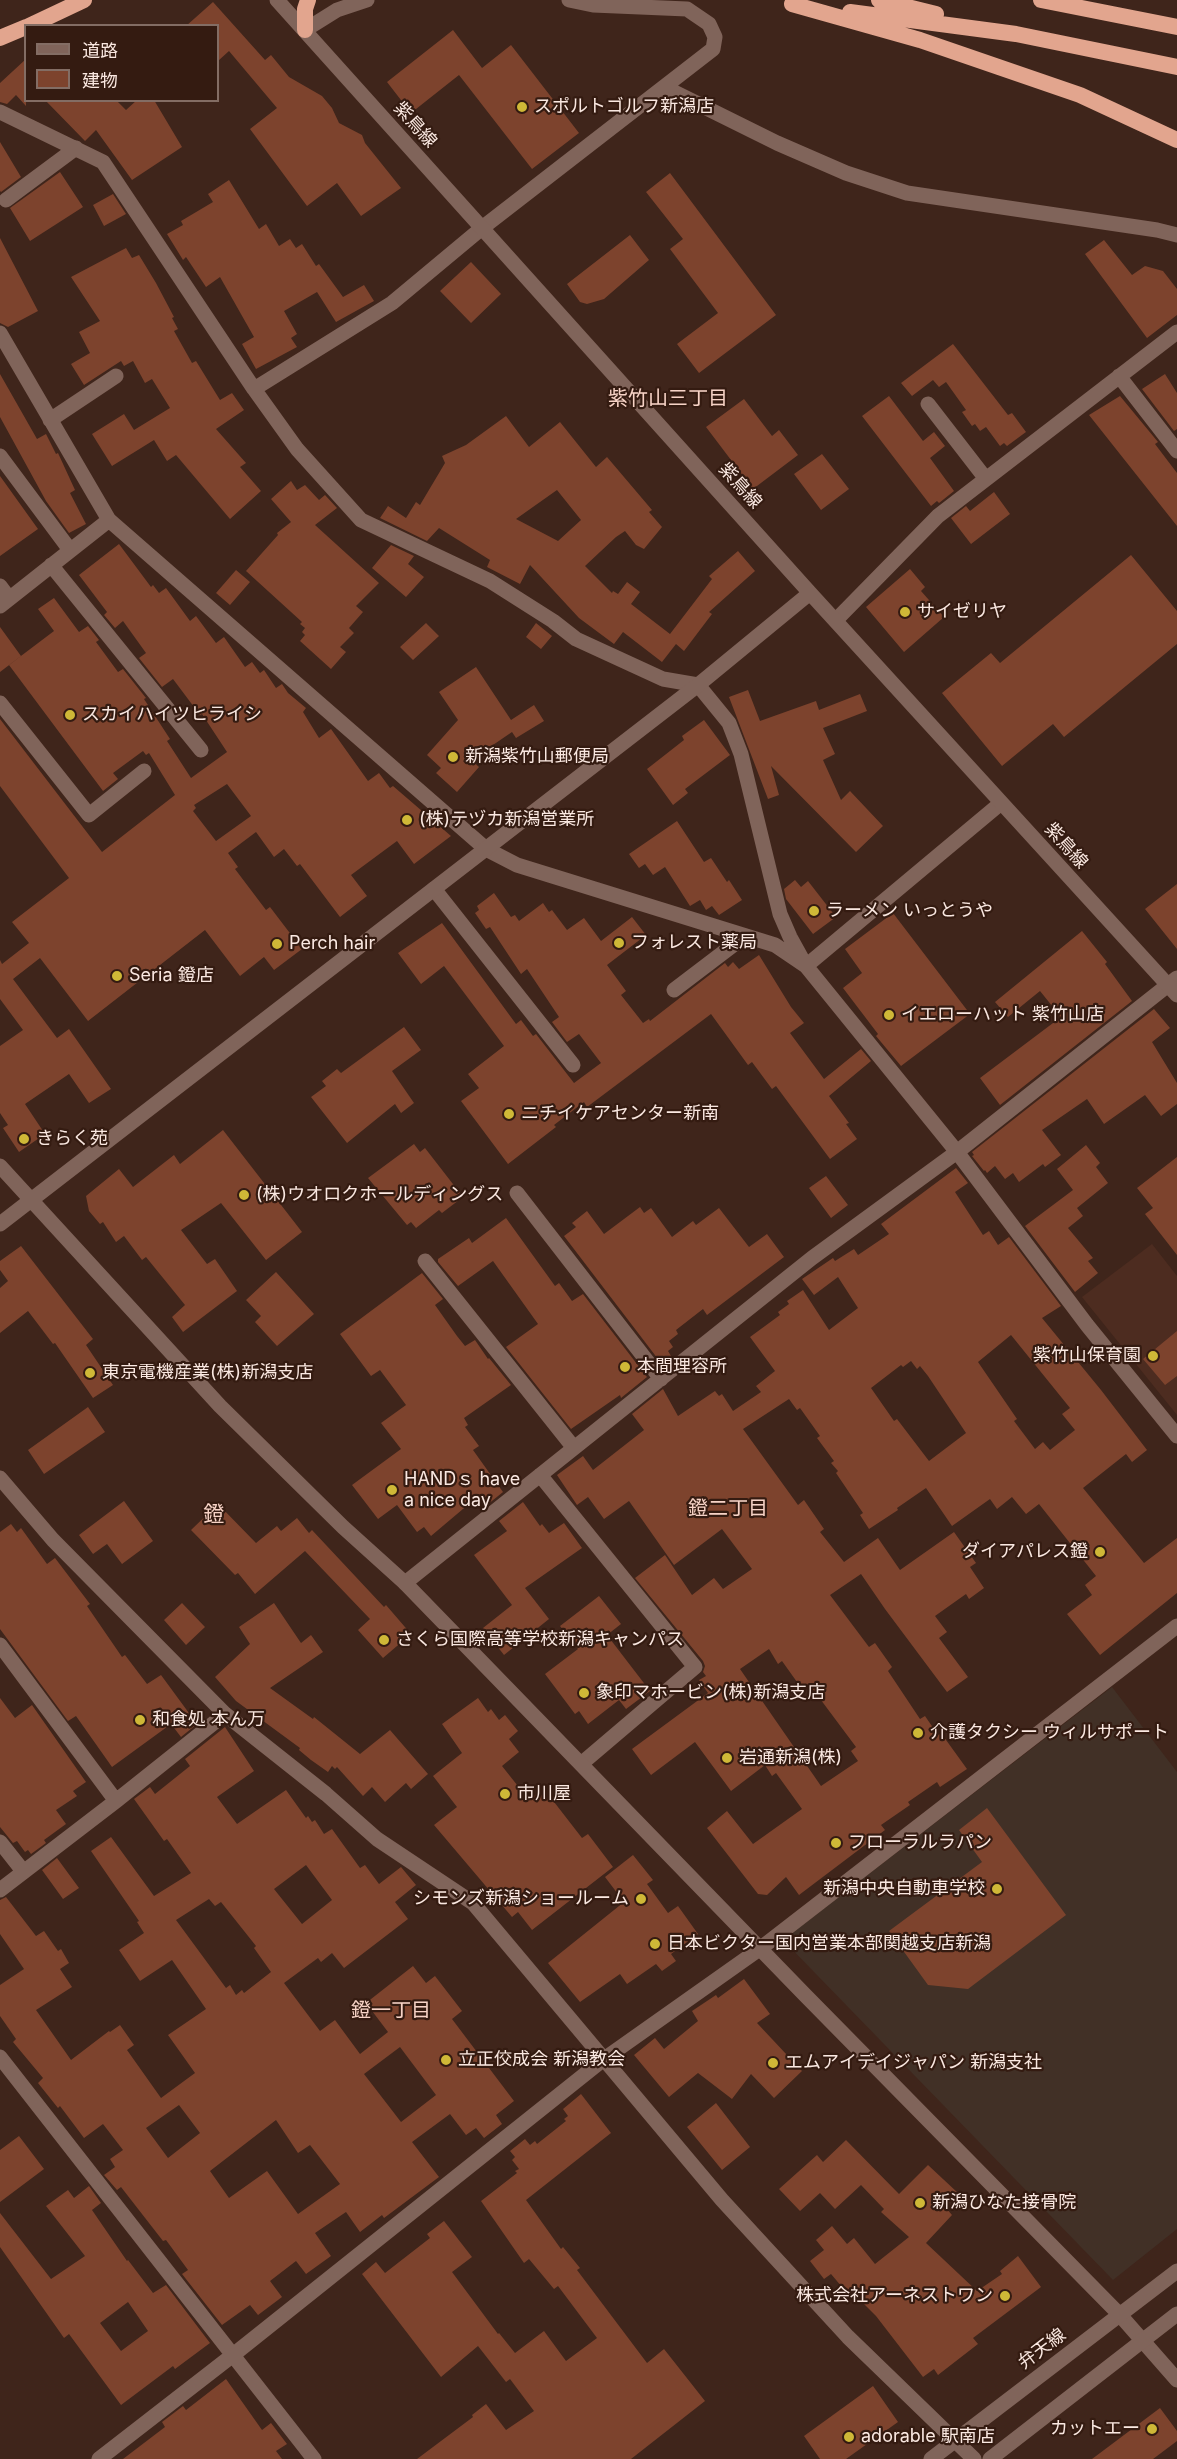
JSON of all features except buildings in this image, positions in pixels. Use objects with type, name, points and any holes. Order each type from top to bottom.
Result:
[{"type":"highway","points":[[31,24],[84,0]]},
{"type":"highway","points":[[304,30],[308,0]]},
{"type":"highway","points":[[879,0],[1016,34],[1177,67]]},
{"type":"highway","points":[[1041,0],[1177,27]]},
{"type":"highway","points":[[784,2],[1016,34]]},
{"type":"highway","points":[[784,2],[920,40],[1080,95],[1177,140]]},
{"type":"highway","points":[[1,34],[24,27]]},
{"type":"street","name":"紫鳥線","points":[[277,0],[1001,804],[1174,986]]},
{"type":"street","points":[[304,30],[337,10],[367,0]]},
{"type":"street","points":[[254,389],[392,303],[482,228],[713,49],[715,37],[709,24],[687,9],[593,4],[569,0]]},
{"type":"street","points":[[664,87],[797,152],[846,173],[907,193],[1157,230],[1177,235]]},
{"type":"street","points":[[0,112],[103,162],[254,389],[297,449],[361,520],[490,581],[554,621],[576,639],[663,679],[698,685],[729,723],[741,754],[780,914],[806,966],[957,1152],[1087,1324],[1177,1436]]},
{"type":"street","points":[[6,200],[76,148]]},
{"type":"street","points":[[836,620],[938,516],[1177,332]]},
{"type":"street","points":[[0,333],[109,520],[486,849],[517,866],[775,945],[806,966]]},
{"type":"street","points":[[50,420],[116,376]]},
{"type":"street","points":[[1119,376],[1177,451]]},
{"type":"street","points":[[928,404],[986,479]]},
{"type":"street","points":[[0,456],[70,550]]},
{"type":"street","points":[[3,597],[51,565],[109,520]]},
{"type":"street","points":[[51,565],[201,750]]},
{"type":"street","points":[[0,1224],[698,685],[810,593]]},
{"type":"street","points":[[0,703],[89,815],[144,771]]},
{"type":"street","points":[[806,966],[1001,804]]},
{"type":"street","points":[[434,889],[573,1065]]},
{"type":"street","points":[[674,990],[745,936]]},
{"type":"street","points":[[405,1583],[812,1258],[957,1152],[1174,986]]},
{"type":"street","points":[[0,1166],[220,1406],[343,1527],[405,1583],[1120,2315],[1177,2380]]},
{"type":"street","points":[[517,1193],[661,1379]]},
{"type":"street","points":[[425,1261],[574,1448]]},
{"type":"street","points":[[540,1475],[695,1667],[581,1764]]},
{"type":"street","points":[[0,1478],[53,1540],[225,1714],[318,1787],[377,1839],[473,1902],[722,2200],[848,2337],[974,2459]]},
{"type":"street","points":[[99,2459],[604,2059],[761,1948],[1177,1626]]},
{"type":"street","points":[[0,1645],[116,1801]]},
{"type":"street","points":[[0,1890],[225,1714]]},
{"type":"street","points":[[0,1842],[24,1871]]},
{"type":"street","points":[[0,2057],[314,2459]]},
{"type":"street","name":"弁天線","points":[[931,2459],[1177,2271]]},
{"type":"street","points":[[990,2459],[1177,2314]]},
{"type":"shaded area","name":"紫竹山保育園","points":[[1152,1244],[1177,1276],[1177,1415],[1082,1297]]},
{"type":"shaded area","name":"新潟中央自動車学校","points":[[1112,1687],[1177,1772],[1177,2229],[1113,2280],[783,1940]]},
{"type":"place","name":"スポルトゴルフ新潟店","points":[[522,107]]},
{"type":"place","name":"サイゼリヤ","points":[[905,612]]},
{"type":"place","name":"スカイハイツヒライシ","points":[[70,715]]},
{"type":"place","name":"新潟紫竹山郵便局","points":[[453,757]]},
{"type":"place","name":"(株)テヅカ新潟営業所","points":[[407,820]]},
{"type":"place","name":"ラーメン いっとうや","points":[[814,911]]},
{"type":"place","name":"フォレスト薬局","points":[[619,943]]},
{"type":"place","name":"Perch hair","points":[[277,944]]},
{"type":"place","name":"Seria 鐙店","points":[[117,976]]},
{"type":"place","name":"イエローハット 紫竹山店","points":[[889,1015]]},
{"type":"place","name":"ニチイケアセンター新南","points":[[509,1114]]},
{"type":"place","name":"きらく苑","points":[[24,1139]]},
{"type":"place","name":"(株)ウオロクホールディングス","points":[[244,1195]]},
{"type":"place","name":"紫竹山保育園","points":[[1153,1356]]},
{"type":"place","name":"本間理容所","points":[[625,1367]]},
{"type":"place","name":"東京電機産業(株)新潟支店","points":[[90,1373]]},
{"type":"place","name":"HANDｓ have a nice day","points":[[392,1490]]},
{"type":"place","name":"ダイアパレス鐙","points":[[1100,1552]]},
{"type":"place","name":"さくら国際高等学校新潟キャンパス","points":[[384,1640]]},
{"type":"place","name":"象印マホービン(株)新潟支店","points":[[584,1693]]},
{"type":"place","name":"和食処 本ん万","points":[[140,1720]]},
{"type":"place","name":"介護タクシー ウィルサポート","points":[[918,1733]]},
{"type":"place","name":"岩通新潟(株)","points":[[727,1758]]},
{"type":"place","name":"市川屋","points":[[505,1794]]},
{"type":"place","name":"フローラルラパン","points":[[836,1843]]},
{"type":"place","name":"新潟中央自動車学校","points":[[997,1889]]},
{"type":"place","name":"シモンズ新潟ショールーム","points":[[641,1899]]},
{"type":"place","name":"日本ビクター国内営業本部関越支店新潟","points":[[655,1944]]},
{"type":"place","name":"立正佼成会 新潟教会","points":[[446,2060]]},
{"type":"place","name":"エムアイデイジャパン 新潟支社","points":[[773,2063]]},
{"type":"place","name":"新潟ひなた接骨院","points":[[920,2203]]},
{"type":"place","name":"株式会社アーネストワン","points":[[1005,2296]]},
{"type":"place","name":"カットエー","points":[[1152,2429]]},
{"type":"place","name":"adorable 駅南店","points":[[849,2437]]},
{"type":"district","name":"紫竹山三丁目","points":[[668,399]]},
{"type":"district","name":"鐙二丁目","points":[[728,1509]]},
{"type":"district","name":"鐙","points":[[214,1515]]},
{"type":"district","name":"鐙一丁目","points":[[391,2011]]}]
